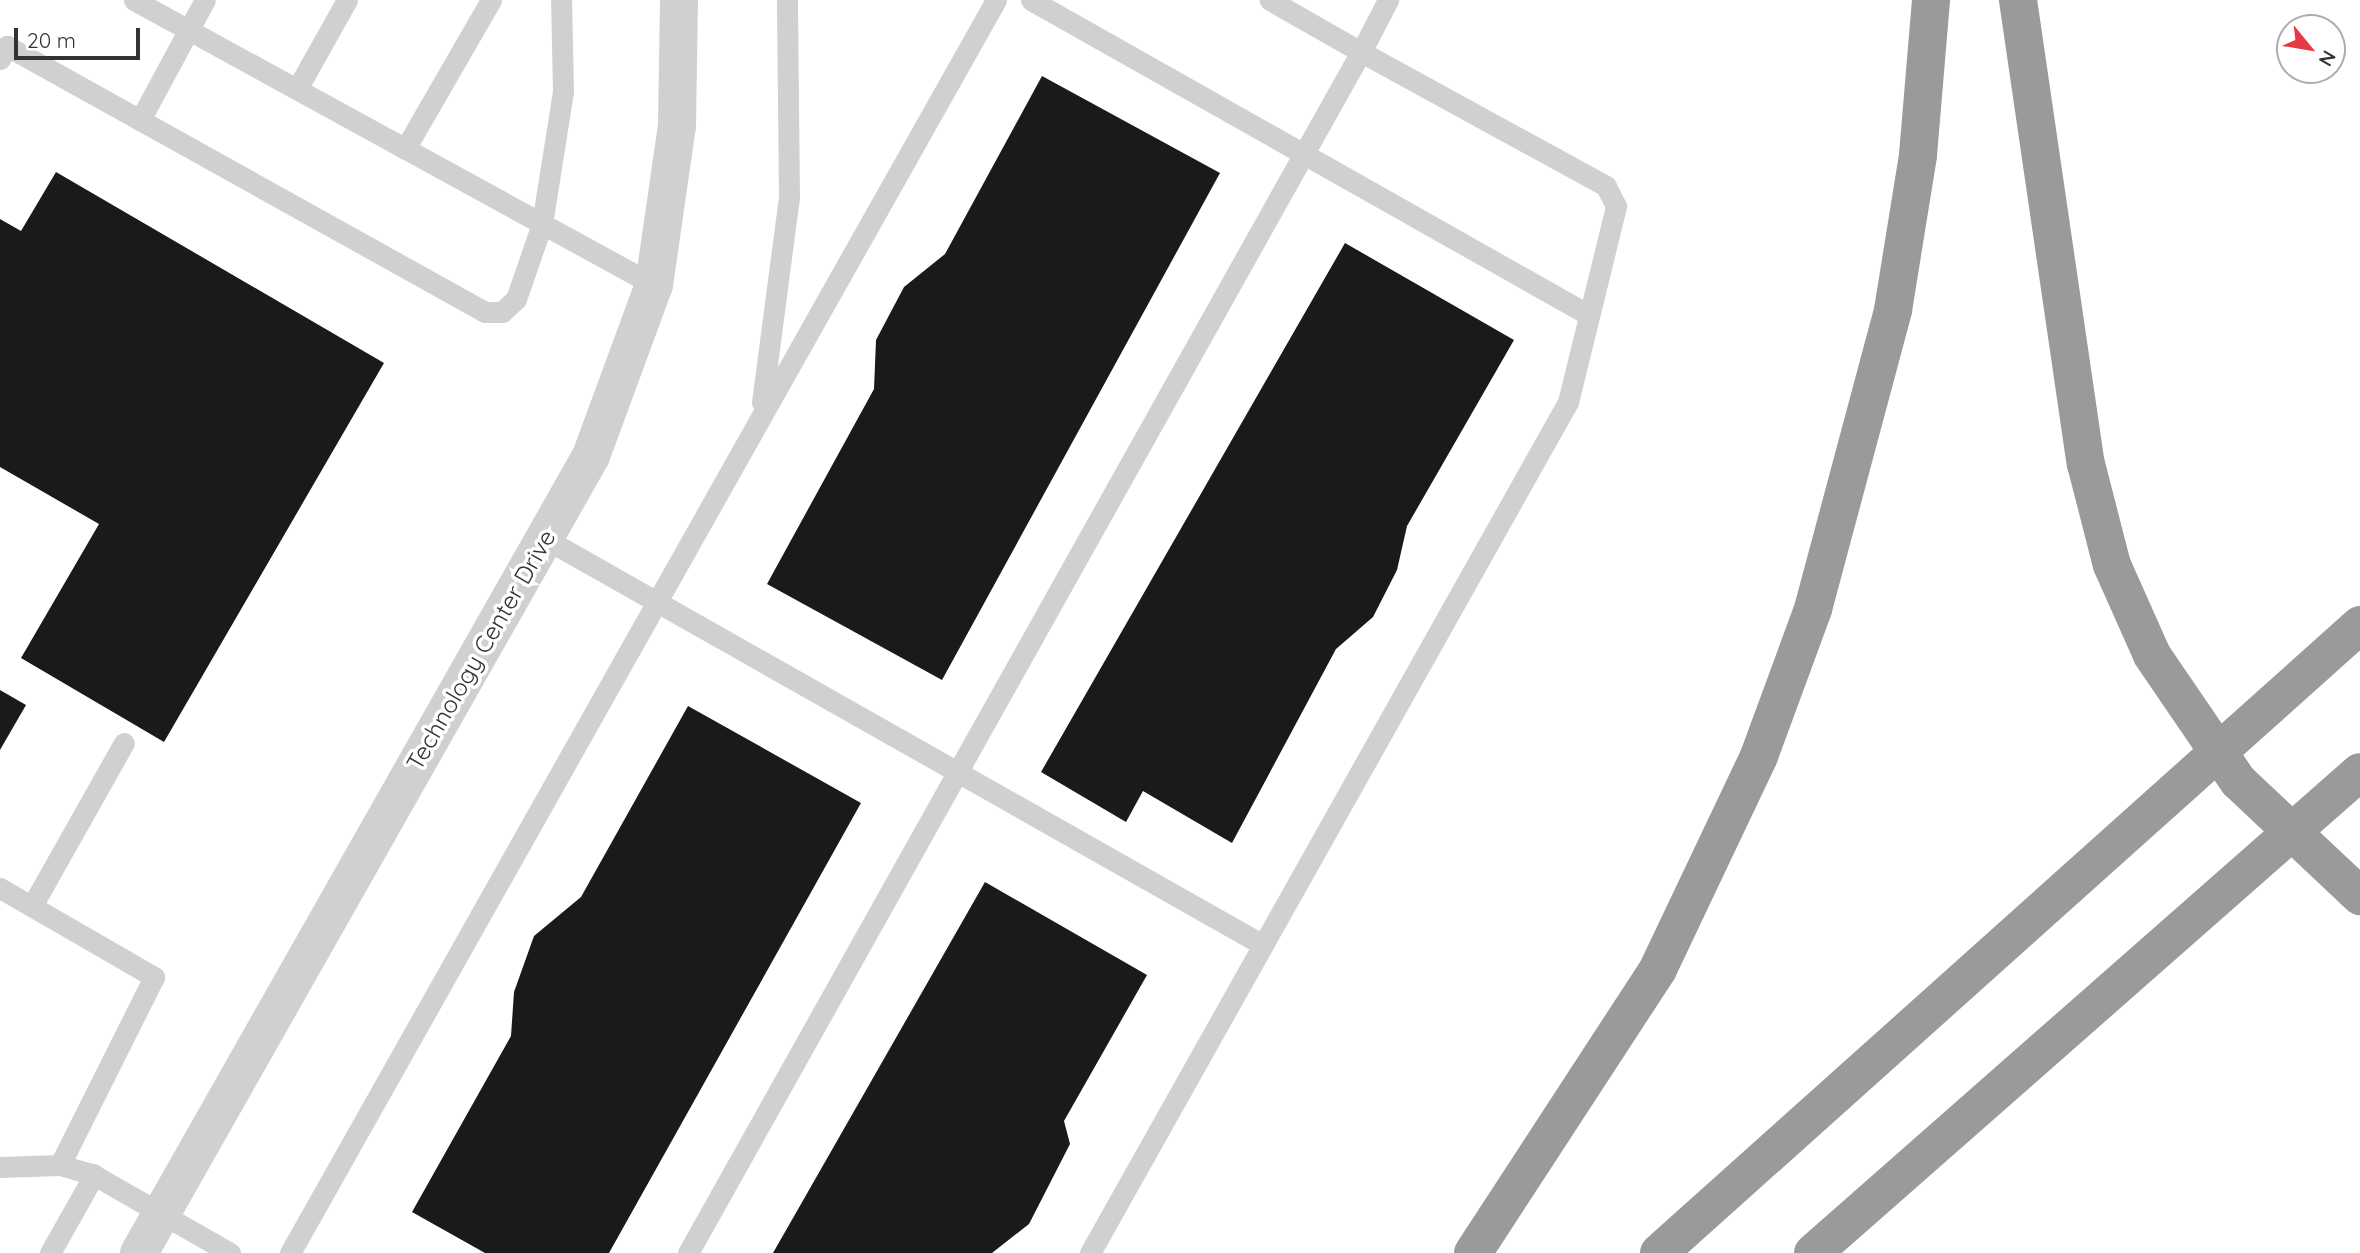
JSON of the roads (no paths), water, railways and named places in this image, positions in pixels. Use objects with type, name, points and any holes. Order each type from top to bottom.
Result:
[{"type":"highway","points":[[1473,1253],[1658,969],[1759,756],[1813,609],[1893,310],[1918,155],[1931,0]]},
{"type":"highway","points":[[2018,0],[2086,464],[2112,565],[2152,655],[2238,781],[2360,896]]},
{"type":"highway","points":[[1659,1253],[2360,625]]},
{"type":"highway","points":[[1813,1253],[2360,772]]},
{"type":"street","name":"Technology Center Drive","points":[[139,1253],[591,456],[654,285],[677,126],[679,0]]},
{"type":"lane","points":[[134,0],[654,285]]},
{"type":"lane","points":[[140,120],[205,0]]},
{"type":"lane","points":[[297,89],[348,0]]},
{"type":"lane","points":[[405,149],[491,0]]},
{"type":"lane","points":[[2,49],[140,120],[485,312],[502,312],[516,299],[542,224],[563,92],[561,0]]},
{"type":"lane","points":[[760,415],[789,197],[787,0]]},
{"type":"lane","points":[[290,1253],[996,0]]},
{"type":"lane","points":[[1031,0],[1305,157],[1588,314]]},
{"type":"lane","points":[[1090,1253],[1568,402],[1616,206],[1606,186],[1270,0]]},
{"type":"lane","points":[[688,1253],[1305,157],[1388,0]]},
{"type":"lane","points":[[544,538],[961,771],[1263,945]]},
{"type":"lane","points":[[32,906],[124,743]]},
{"type":"lane","points":[[0,888],[149,972],[155,984],[60,1166]]},
{"type":"lane","points":[[0,1167],[60,1166],[94,1175],[230,1253]]},
{"type":"lane","points":[[50,1253],[94,1175]]}]
